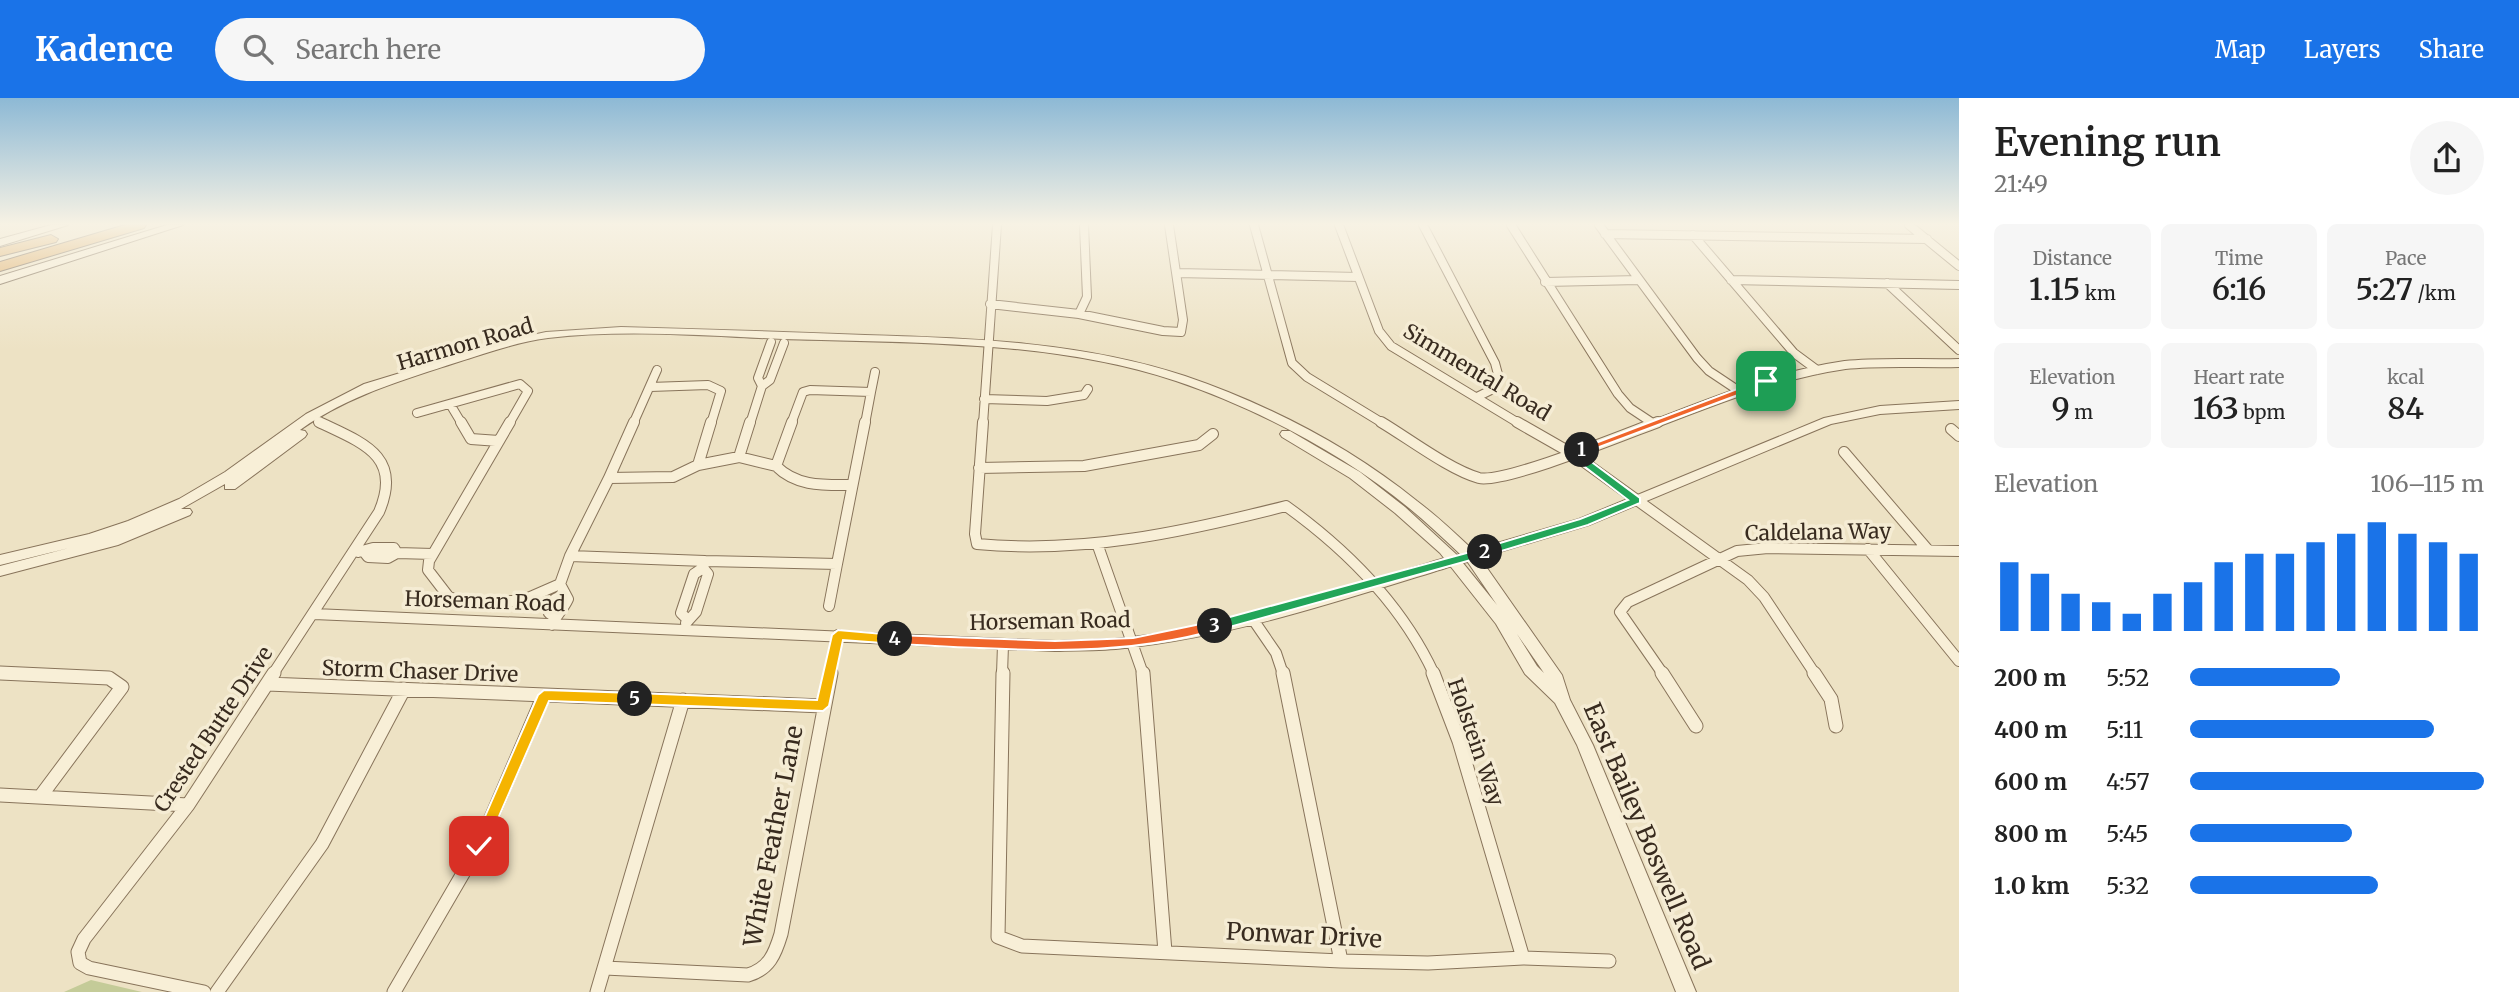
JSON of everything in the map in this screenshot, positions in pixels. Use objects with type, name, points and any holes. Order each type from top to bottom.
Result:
[{"type":"main road","points":[[0,280],[43,267]]},
{"type":"street","points":[[993,267],[975,534],[977,544],[1098,546],[1143,671],[1165,951]]},
{"type":"street","points":[[1079,314],[1087,297],[1086,267]]},
{"type":"street","points":[[990,304],[1079,314],[1163,331],[1181,332],[1183,320],[1176,267]]},
{"type":"street","points":[[1265,267],[1292,363],[1307,377],[1464,472],[1482,479],[1503,476],[1573,454],[1651,422],[1766,381],[1848,365],[1959,363]]},
{"type":"street","name":"Simmental Road","points":[[1355,267],[1379,331],[1391,346],[1412,361],[1573,454],[1748,580],[1764,597],[1831,698],[1836,726]]},
{"type":"street","points":[[1445,267],[1495,363],[1499,378],[1491,390],[1477,397]]},
{"type":"street","points":[[1536,267],[1618,394],[1630,408],[1651,422]]},
{"type":"street","points":[[1629,267],[1709,372],[1739,391]]},
{"type":"street","points":[[1720,267],[1794,353],[1817,370]]},
{"type":"street","points":[[1177,273],[1358,276]]},
{"type":"street","points":[[1545,282],[1639,280]]},
{"type":"street","points":[[1731,280],[1959,285]]},
{"type":"street","points":[[1886,283],[1959,350]]},
{"type":"street","name":"Harmon Road","points":[[0,560],[92,538],[184,502],[230,475],[310,417],[368,387],[505,344],[546,335],[621,330],[988,345]]},
{"type":"street","name":"Harmon Road","points":[[0,571],[113,542],[164,522],[236,483],[319,422],[367,396],[519,348],[618,338],[988,345]]},
{"type":"street","points":[[739,457],[762,386],[770,380],[777,343]]},
{"type":"street","name":"East Bailey Boswell Road","points":[[988,345],[1081,354],[1124,363],[1179,378],[1259,409],[1321,441],[1364,468],[1413,504],[1471,556],[1554,675],[1562,700],[1586,745],[1686,992]]},
{"type":"street","name":"East Bailey Boswell Road","points":[[988,345],[1124,371],[1223,403],[1274,427],[1355,475],[1400,510],[1455,560],[1501,620],[1531,670],[1562,700]]},
{"type":"street","points":[[553,621],[562,614],[568,599],[562,589],[570,556],[609,478],[657,370]]},
{"type":"street","points":[[829,606],[875,372]]},
{"type":"street","points":[[417,413],[520,384],[528,391],[429,561],[428,570],[448,596],[457,601],[521,601],[562,589]]},
{"type":"street","points":[[650,387],[708,385],[721,391],[698,465]]},
{"type":"street","points":[[984,399],[1064,400],[1084,395],[1088,389]]},
{"type":"street","points":[[776,466],[803,392],[810,390],[871,393]]},
{"type":"street","points":[[450,404],[471,439],[499,441]]},
{"type":"street","name":"Horseman Road","points":[[314,614],[685,624],[1003,645],[1055,646],[1133,642],[1252,618],[1584,522],[1859,412],[1959,405]]},
{"type":"street","name":"Crested Butte Drive","points":[[204,992],[89,968],[80,963],[78,952],[84,939],[188,805],[314,614],[359,552],[379,512],[388,487],[382,463],[369,447],[319,422]]},
{"type":"street","points":[[979,468],[1084,467],[1199,445],[1213,434]]},
{"type":"street","points":[[1844,452],[1928,550]]},
{"type":"street","points":[[609,478],[673,477],[698,465],[739,457],[776,466],[785,477],[798,482],[852,485]]},
{"type":"street","name":"Holstein Way","points":[[1098,546],[1225,522],[1286,506],[1311,523],[1373,584],[1406,624],[1423,652],[1455,727],[1522,958]]},
{"type":"street","name":"Caldelana Way","points":[[1696,726],[1654,661],[1623,620],[1620,612],[1628,602],[1737,551],[1754,548],[1959,551]]},
{"type":"street","points":[[1868,550],[1959,661]]},
{"type":"street","points":[[359,552],[368,557],[388,558],[397,553],[433,554]]},
{"type":"street","points":[[570,556],[704,564],[837,564]]},
{"type":"street","points":[[685,624],[696,612],[708,573],[704,564]]},
{"type":"street","points":[[1252,618],[1276,653],[1285,680],[1341,961]]},
{"type":"street","name":"White Feather Lane","points":[[605,968],[748,975],[760,972],[769,965],[781,934],[838,635]]},
{"type":"street","name":"Ponwar Drive","points":[[1003,645],[998,937],[1022,946],[1341,961],[1428,963],[1522,958],[1609,961]]},
{"type":"street","points":[[0,673],[109,678],[118,681],[122,687],[40,797]]},
{"type":"street","name":"Storm Chaser Drive","points":[[267,684],[823,706]]},
{"type":"street","points":[[217,992],[322,844],[404,689]]},
{"type":"street","points":[[394,992],[479,846],[544,695]]},
{"type":"street","points":[[597,992],[683,700]]},
{"type":"street","points":[[0,795],[188,805]]},
{"type":"green space","points":[[91,980],[142,992],[64,992]]},
{"type":"route","points":[[479,846],[544,695],[823,706],[838,635],[941,643],[1055,646],[1133,642],[1252,618],[1535,538],[1584,522],[1637,500],[1573,454],[1651,422],[1766,381]]}]
